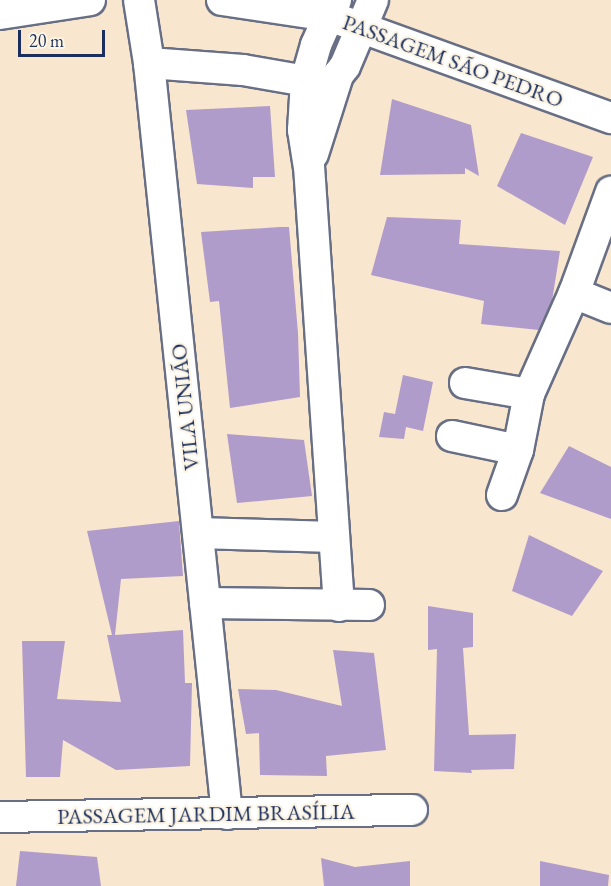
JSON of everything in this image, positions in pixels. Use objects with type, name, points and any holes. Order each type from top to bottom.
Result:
[{"type":"street","points":[[0,14],[90,0]]},
{"type":"street","name":"VILA UNIÃO","points":[[139,0],[149,63],[227,814]]},
{"type":"street","name":"PASSAGEM SÃO PEDRO","points":[[222,0],[332,8],[361,27],[611,118]]},
{"type":"street","points":[[309,165],[338,75],[345,66],[373,0]]},
{"type":"street","points":[[332,8],[316,45],[306,81],[303,130],[309,165],[339,606]]},
{"type":"street","points":[[149,63],[243,70],[306,81]]},
{"type":"street","points":[[502,495],[518,450],[529,393],[574,292],[611,192]]},
{"type":"street","points":[[574,292],[611,308]]},
{"type":"street","points":[[465,383],[529,393]]},
{"type":"street","points":[[452,436],[518,450]]},
{"type":"street","points":[[198,533],[334,537]]},
{"type":"street","points":[[205,603],[369,605]]},
{"type":"street","name":"PASSAGEM JARDIM BRASÍLIA","points":[[0,817],[412,810]]},
{"type":"building","points":[[392,99],[471,125],[479,176],[465,168],[465,174],[380,175]]},
{"type":"building","points":[[270,106],[275,177],[253,177],[253,188],[197,184],[186,110]]},
{"type":"building","points":[[521,133],[593,157],[565,225],[497,186]]},
{"type":"building","points":[[387,217],[461,220],[459,244],[560,251],[552,301],[539,330],[481,324],[484,301],[371,275]]},
{"type":"building","points":[[289,227],[298,333],[300,397],[230,408],[219,301],[210,302],[201,232]]},
{"type":"building","points":[[403,375],[433,382],[423,431],[406,427],[404,439],[379,437],[384,412],[395,414]]},
{"type":"building","points":[[227,434],[304,440],[312,496],[237,503]]},
{"type":"building","points":[[569,446],[611,467],[611,519],[540,493]]},
{"type":"building","points":[[179,521],[183,576],[121,579],[115,635],[183,630],[185,683],[192,683],[190,766],[116,770],[63,740],[60,777],[26,777],[22,641],[65,641],[57,699],[121,702],[107,635],[112,635],[87,531]]},
{"type":"building","points":[[529,535],[603,571],[572,616],[512,591]]},
{"type":"building","points":[[428,606],[473,613],[473,647],[463,648],[469,735],[516,734],[514,769],[471,770],[472,773],[434,771],[437,649],[428,650]]},
{"type":"building","points":[[333,650],[374,653],[386,750],[326,756],[327,776],[260,775],[259,733],[246,734],[238,689],[276,690],[342,706]]},
{"type":"building","points":[[20,851],[97,857],[101,886],[16,886]]},
{"type":"building","points":[[321,858],[355,867],[410,861],[410,886],[324,886]]},
{"type":"building","points":[[540,861],[609,875],[608,886],[540,886]]}]
